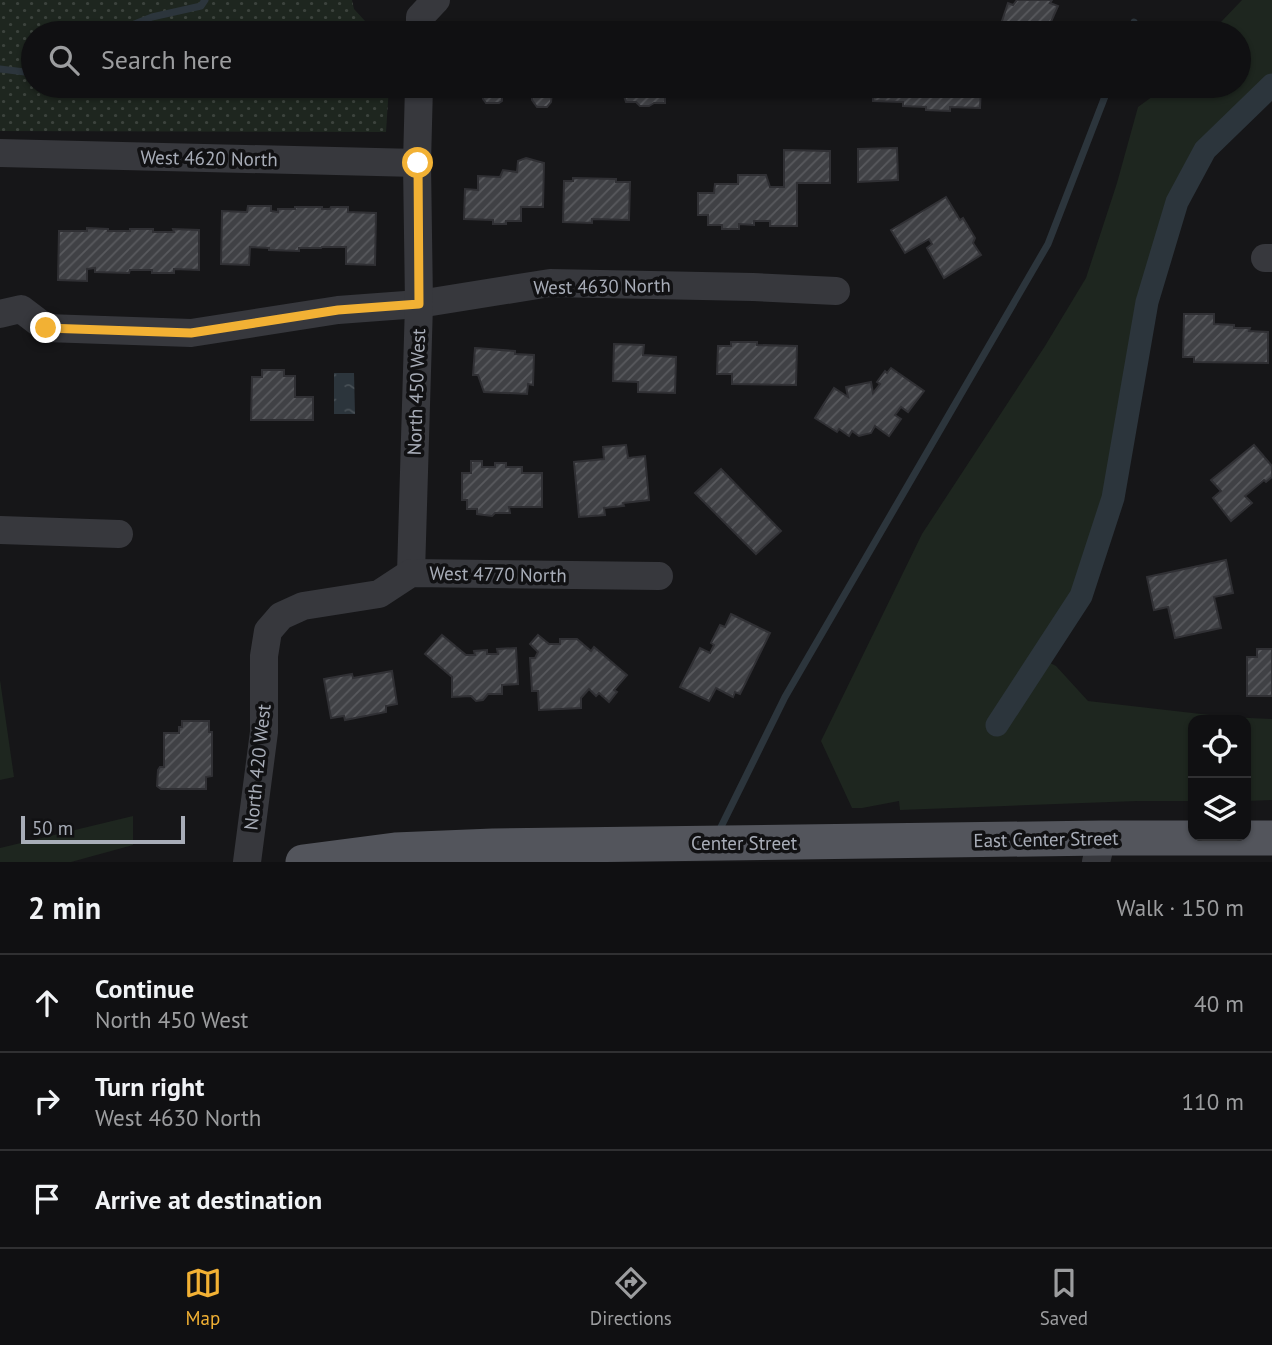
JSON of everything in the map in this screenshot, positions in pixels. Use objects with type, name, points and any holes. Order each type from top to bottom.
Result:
[{"type":"main road","name":"East Center Street","points":[[820,842],[1099,850],[1272,838]]},
{"type":"main road","name":"Center Street","points":[[303,862],[395,850],[493,846],[820,842]]},
{"type":"street","points":[[420,21],[420,17],[434,1]]},
{"type":"street","name":"North 450 West","points":[[411,573],[419,304],[419,98]]},
{"type":"street","name":"West 4620 North","points":[[0,153],[418,163]]},
{"type":"street","name":"West 4630 North","points":[[0,314],[21,309],[46,328],[191,333],[338,310],[419,304],[550,283],[836,291]]},
{"type":"street","points":[[0,530],[119,534]]},
{"type":"street","name":"West 4770 North","points":[[268,631],[281,616],[303,606],[379,594],[411,573],[659,576]]},
{"type":"street","name":"North 420 West","points":[[247,862],[264,732],[264,656],[268,631]]},
{"type":"shaded area","points":[[0,0],[352,0],[354,9],[365,21],[21,21],[21,98],[388,98],[386,132],[0,131]]},
{"type":"shaded area","points":[[1242,0],[1272,0],[1272,78],[1198,149],[1165,226],[1128,376],[1109,497],[1073,591],[1035,655],[1056,666],[1088,701],[1210,715],[1188,715],[1188,801],[900,810],[899,801],[852,808],[821,741],[922,534],[1045,346],[1086,278],[1138,107],[1150,98],[1251,98],[1251,21],[1222,21]]},
{"type":"shaded area","points":[[0,680],[14,777],[0,780]]},
{"type":"shaded area","points":[[1251,718],[1272,719],[1272,800],[1251,801]]},
{"type":"shaded area","points":[[133,816],[133,845],[71,862],[0,862],[0,848]]},
{"type":"water","points":[[334,373],[354,373],[355,414],[334,414]]},
{"type":"building","points":[[1017,0],[1052,0],[1050,3],[1058,6],[1051,21],[1002,21],[1008,3],[1013,5]]},
{"type":"building","points":[[502,98],[502,101],[486,103],[483,99]]},
{"type":"building","points":[[551,98],[547,107],[537,107],[532,100]]},
{"type":"building","points":[[625,98],[665,98],[665,103],[649,106],[626,102]]},
{"type":"building","points":[[873,98],[980,98],[980,108],[950,107],[950,111],[903,106],[903,102],[873,101]]},
{"type":"building","points":[[897,148],[898,180],[858,182],[858,149]]},
{"type":"building","points":[[784,150],[830,151],[830,183],[797,183],[797,226],[770,226],[770,221],[754,221],[754,225],[739,224],[739,229],[722,229],[722,225],[708,225],[708,215],[698,215],[698,193],[714,193],[715,184],[738,184],[738,175],[766,175],[770,187],[784,187]]},
{"type":"building","points":[[526,158],[544,163],[543,207],[521,207],[521,221],[506,221],[506,224],[493,224],[493,220],[464,219],[465,189],[478,190],[478,176],[500,177],[503,170],[517,172],[518,161]]},
{"type":"building","points":[[573,178],[630,182],[629,220],[592,219],[592,223],[563,222],[564,181],[573,181]]},
{"type":"building","points":[[946,197],[960,220],[963,218],[981,255],[944,278],[927,248],[932,244],[929,239],[905,253],[891,230]]},
{"type":"building","points":[[248,206],[271,206],[271,211],[278,212],[278,209],[295,207],[348,207],[348,212],[376,213],[375,265],[346,264],[346,247],[299,248],[299,251],[250,247],[249,265],[221,264],[222,211],[247,212]]},
{"type":"building","points":[[87,228],[108,231],[153,229],[153,232],[174,232],[173,229],[199,230],[199,270],[174,269],[174,273],[152,273],[152,270],[130,270],[129,273],[95,272],[95,268],[87,269],[87,281],[58,280],[59,231],[87,231]]},
{"type":"building","points":[[1184,314],[1214,314],[1214,324],[1268,332],[1268,363],[1194,362],[1194,357],[1183,357]]},
{"type":"building","points":[[731,342],[797,346],[796,385],[732,384],[732,374],[717,374],[718,346],[731,346]]},
{"type":"building","points":[[614,344],[644,345],[643,355],[676,357],[675,393],[638,392],[638,382],[613,381]]},
{"type":"building","points":[[475,348],[534,355],[533,385],[528,384],[527,394],[484,392],[478,375],[473,375]]},
{"type":"building","points":[[891,368],[924,391],[908,412],[901,407],[895,415],[901,419],[889,436],[875,426],[871,433],[859,436],[852,431],[849,436],[815,418],[834,388],[848,397],[846,387],[871,382],[873,393],[880,384],[877,382],[885,371],[887,373]]},
{"type":"building","points":[[262,370],[284,370],[284,376],[295,376],[295,397],[313,397],[313,420],[251,420],[252,377],[262,377]]},
{"type":"building","points":[[626,445],[628,458],[645,456],[649,500],[604,508],[605,515],[579,517],[574,462],[604,459],[603,447]]},
{"type":"building","points":[[1254,445],[1272,466],[1272,477],[1266,482],[1264,480],[1245,496],[1252,503],[1231,521],[1213,498],[1221,491],[1211,480]]},
{"type":"building","points":[[471,461],[482,461],[482,467],[495,467],[495,463],[506,463],[506,467],[522,467],[522,473],[542,473],[542,507],[509,507],[510,513],[495,513],[492,516],[477,514],[477,509],[467,509],[467,500],[462,500],[462,473],[471,473]]},
{"type":"building","points":[[721,469],[781,531],[756,554],[695,493]]},
{"type":"building","points":[[1226,560],[1233,593],[1214,597],[1221,628],[1175,638],[1168,607],[1154,610],[1147,577]]},
{"type":"building","points":[[731,614],[770,633],[740,694],[735,692],[733,697],[716,688],[709,701],[680,687],[700,648],[710,653],[714,645],[711,643],[720,625],[725,627]]},
{"type":"building","points":[[442,635],[466,655],[487,650],[487,654],[498,654],[497,649],[516,648],[518,684],[502,685],[502,694],[488,694],[483,700],[476,701],[471,696],[452,697],[452,677],[425,654]]},
{"type":"building","points":[[538,635],[549,644],[560,644],[560,639],[577,639],[591,651],[594,647],[627,675],[614,690],[617,692],[609,702],[589,689],[581,698],[581,708],[539,710],[538,691],[532,691],[530,658],[535,658],[538,652],[530,644]]},
{"type":"building","points":[[1257,649],[1272,649],[1272,696],[1247,696],[1247,657],[1257,657]]},
{"type":"building","points":[[392,671],[397,704],[386,706],[386,712],[345,720],[344,716],[331,718],[324,679],[352,674],[353,678]]},
{"type":"building","points":[[182,721],[209,721],[209,732],[212,732],[212,776],[206,777],[206,789],[161,789],[157,786],[158,770],[164,767],[164,733],[179,733]]},
{"type":"waterway","points":[[142,21],[201,6],[205,0]]},
{"type":"waterway","points":[[0,69],[21,72]]},
{"type":"waterway","points":[[997,725],[1081,596],[1113,498],[1147,302],[1177,202],[1205,150],[1272,85]]},
{"type":"waterway","points":[[718,833],[785,697],[1048,244],[1104,98]]},
{"type":"route","points":[[46,328],[191,333],[338,310],[419,304],[418,163]]}]
